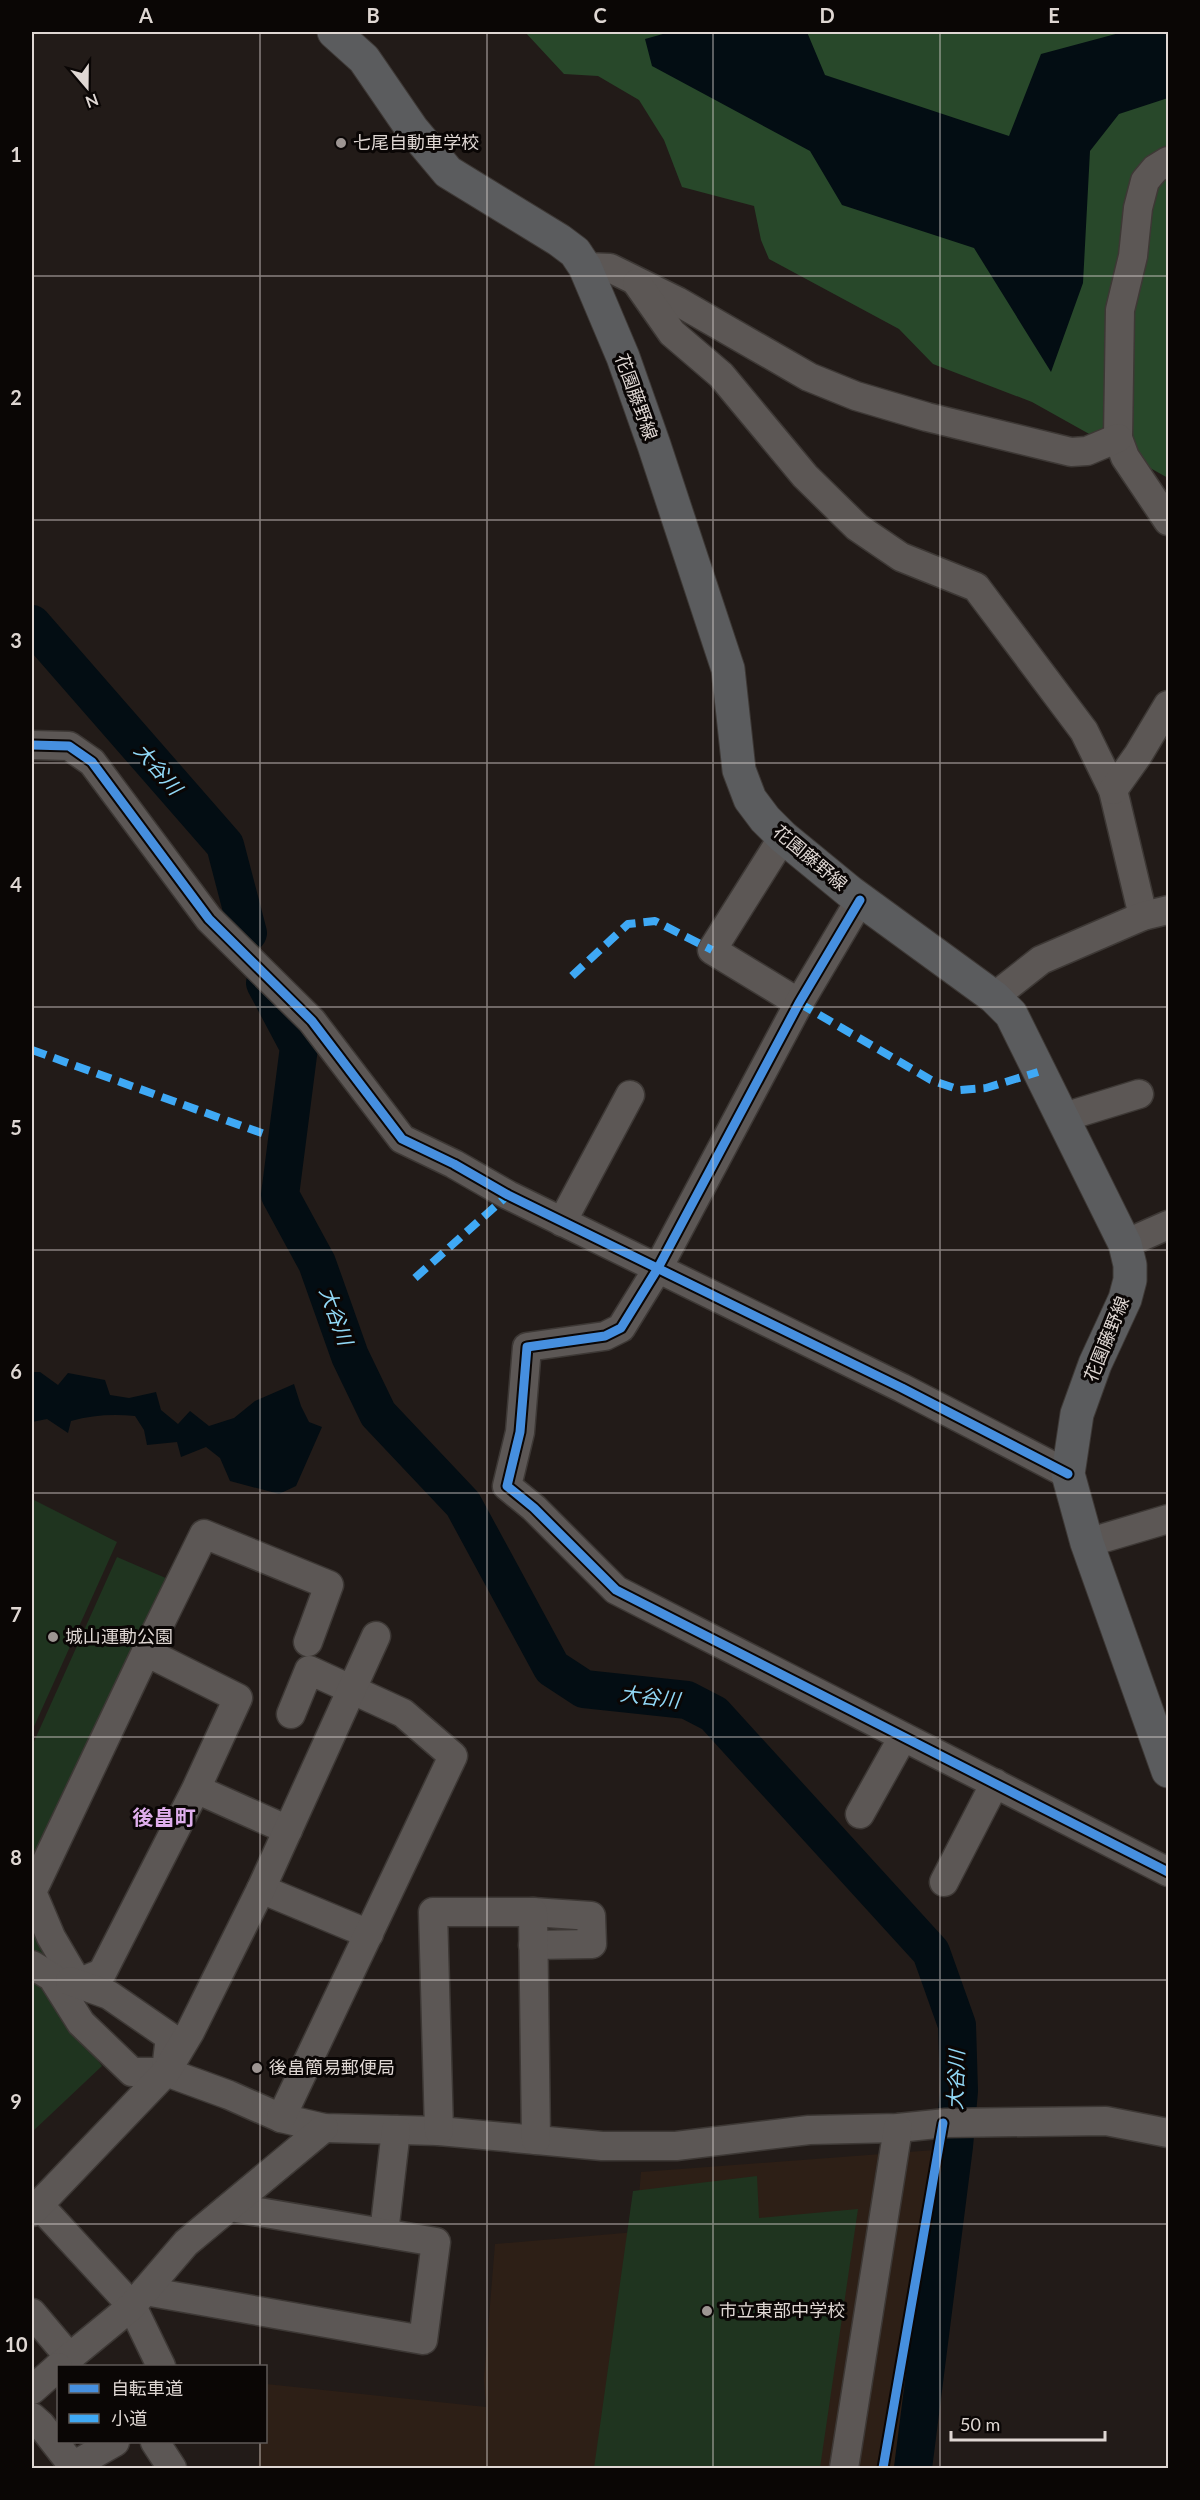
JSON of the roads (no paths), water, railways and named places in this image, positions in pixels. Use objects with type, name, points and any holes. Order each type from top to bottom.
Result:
[{"type":"main road","name":"花園藤野線","points":[[334,32],[364,59],[412,129],[448,172],[559,240],[575,252],[585,267],[622,357],[654,445],[728,669],[739,770],[750,799],[783,837],[860,900],[994,997],[1011,1014],[1125,1244],[1130,1264],[1130,1280],[1125,1299],[1095,1364],[1077,1414],[1068,1474],[1087,1543],[1168,1771]]},
{"type":"street","points":[[1168,161],[1155,169],[1145,181],[1138,208],[1133,256],[1120,310],[1118,438],[1125,457],[1168,521]]},
{"type":"street","points":[[585,267],[610,268],[677,301],[809,377],[856,396],[927,417],[1071,452],[1087,451],[1118,438]]},
{"type":"street","points":[[637,283],[672,333],[721,375],[805,476],[857,527],[901,557],[976,587],[1084,731],[1113,790],[1156,913],[1041,960],[994,997]]},
{"type":"street","points":[[1113,790],[1138,755],[1168,705]]},
{"type":"street","points":[[32,746],[69,746],[92,762],[209,919],[312,1021],[402,1139],[562,1222],[912,1393],[1068,1474]]},
{"type":"street","points":[[783,837],[712,950],[799,1003]]},
{"type":"street","points":[[860,900],[799,1003],[658,1268],[621,1328],[605,1336],[527,1347],[520,1432],[507,1486],[534,1508],[616,1590],[1168,1872]]},
{"type":"street","points":[[1061,1118],[1139,1094]]},
{"type":"street","points":[[562,1222],[630,1095]]},
{"type":"street","points":[[1125,1244],[1168,1225]]},
{"type":"street","points":[[1087,1543],[1168,1519]]},
{"type":"street","points":[[308,1641],[329,1585],[204,1534],[32,1892],[51,1937],[54,1975],[81,2023],[132,2072],[166,2072],[229,2095],[281,2118],[324,2128],[439,2131],[602,2146],[676,2146],[808,2130],[897,2128],[958,2123],[1106,2121],[1168,2133]]},
{"type":"street","points":[[160,2365],[139,2298],[35,2209],[166,2072],[190,2032],[261,1889],[376,1636]]},
{"type":"street","points":[[54,1975],[102,1973],[196,1789],[238,1698],[146,1652]]},
{"type":"street","points":[[281,2118],[453,1756],[403,1713],[309,1670],[291,1714]]},
{"type":"street","points":[[860,1814],[903,1737]]},
{"type":"street","points":[[944,1882],[995,1784]]},
{"type":"street","points":[[196,1789],[288,1830]]},
{"type":"street","points":[[261,1889],[369,1934]]},
{"type":"street","points":[[439,2131],[433,1912],[533,1912],[591,1916],[592,1944],[534,1945]]},
{"type":"street","points":[[533,1912],[536,2140]]},
{"type":"street","points":[[54,1975],[109,1995],[170,2037],[166,2072]]},
{"type":"street","points":[[32,2313],[63,2364],[139,2298],[186,2243],[324,2128]]},
{"type":"street","points":[[844,2469],[897,2128]]},
{"type":"street","points":[[384,2233],[396,2130]]},
{"type":"street","points":[[139,2298],[423,2340],[436,2242],[230,2207]]},
{"type":"street","points":[[32,2390],[57,2369]]},
{"type":"street","points":[[32,2417],[41,2425],[70,2467],[113,2443]]},
{"type":"street","points":[[156,2443],[172,2469]]},
{"type":"waterway","name":"大谷川","points":[[32,624],[225,845],[248,933]]},
{"type":"waterway","name":"大谷川","points":[[265,983],[299,1047],[280,1195],[317,1263],[350,1356],[378,1414],[463,1504],[552,1668],[584,1689],[687,1700],[714,1714],[931,1952],[957,2025],[959,2091],[913,2468]]},
{"type":"place","name":"七尾自動車学校","points":[[341,143]]},
{"type":"place","name":"城山運動公園","points":[[53,1637]]},
{"type":"place","name":"後畠簡易郵便局","points":[[257,2068]]},
{"type":"place","name":"市立東部中学校","points":[[707,2311]]},
{"type":"district","name":"後畠町","points":[[164,1818]]}]
